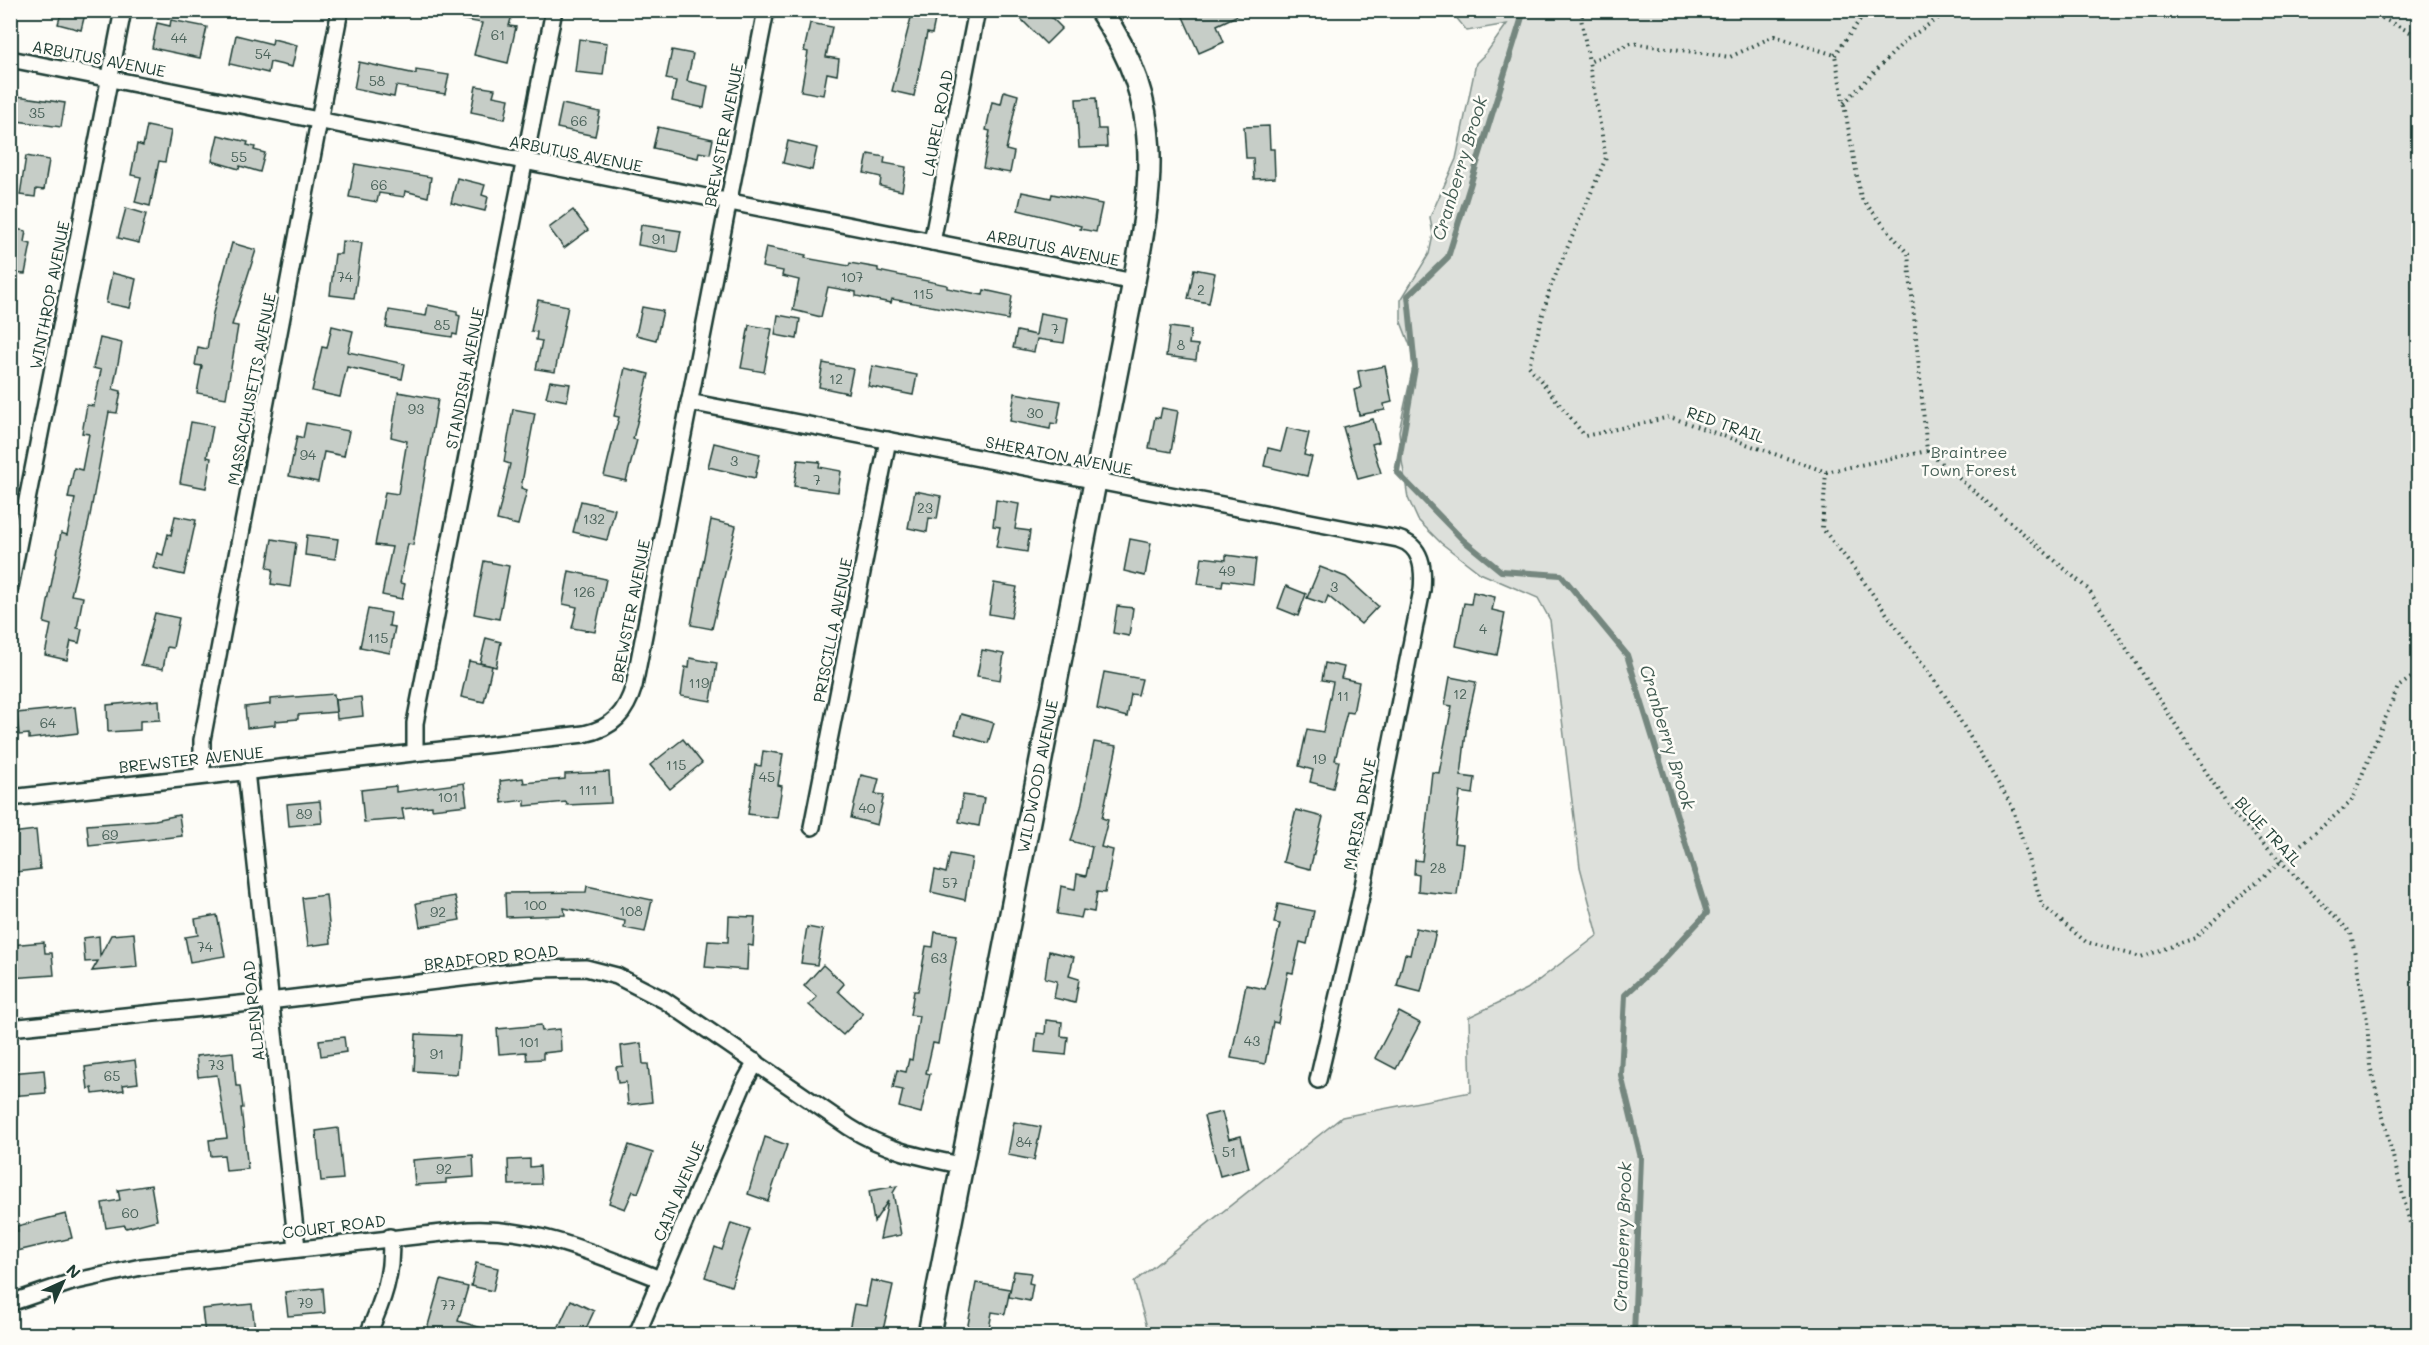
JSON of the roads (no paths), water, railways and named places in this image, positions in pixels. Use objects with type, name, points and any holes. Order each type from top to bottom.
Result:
[{"type":"street","name":"WINTHROP AVENUE","points":[[10,587],[123,10]]},
{"type":"street","name":"MASSACHUSETTS AVENUE","points":[[202,775],[202,740],[340,10]]},
{"type":"street","name":"STANDISH AVENUE","points":[[415,752],[415,723],[554,10]]},
{"type":"street","name":"BREWSTER AVENUE","points":[[10,798],[584,734],[605,728],[621,715],[634,686],[766,10]]},
{"type":"street","name":"LAUREL ROAD","points":[[932,242],[977,10]]},
{"type":"street","name":"WILDWOOD AVENUE","points":[[929,1335],[1134,282],[1149,190],[1150,157],[1144,108],[1130,62],[1100,10]]},
{"type":"street","name":"ARBUTUS AVENUE","points":[[10,59],[1134,282]]},
{"type":"street","name":"SHERATON AVENUE","points":[[689,402],[1398,539],[1406,541],[1418,552]]},
{"type":"street","name":"PRISCILLA AVENUE","points":[[812,827],[888,440]]},
{"type":"street","name":"MARISA DRIVE","points":[[1318,1080],[1358,911],[1422,590],[1423,571],[1418,552]]},
{"type":"street","name":"ALDEN ROAD","points":[[246,771],[297,1248]]},
{"type":"street","name":"BRADFORD ROAD","points":[[10,1028],[270,1001],[537,969],[586,968],[617,976],[681,1010],[849,1127],[877,1143],[905,1153],[961,1165]]},
{"type":"street","name":"CAIN AVENUE","points":[[637,1335],[743,1085],[756,1062]]},
{"type":"street","name":"COURT ROAD","points":[[10,1303],[63,1284],[125,1269],[469,1230],[519,1232],[569,1244],[660,1279]]},
{"type":"street","points":[[368,1335],[388,1279],[391,1257],[390,1238]]},
{"type":"waterway","name":"Cranberry Brook","points":[[1519,10],[1522,17],[1448,257],[1408,296],[1415,368],[1397,472],[1463,540],[1501,571],[1561,575],[1627,655],[1707,913],[1663,960],[1625,995],[1621,1075],[1641,1158],[1634,1334]]},
{"type":"park label","name":"Braintree Town Forest","points":[[1969,460]]}]
